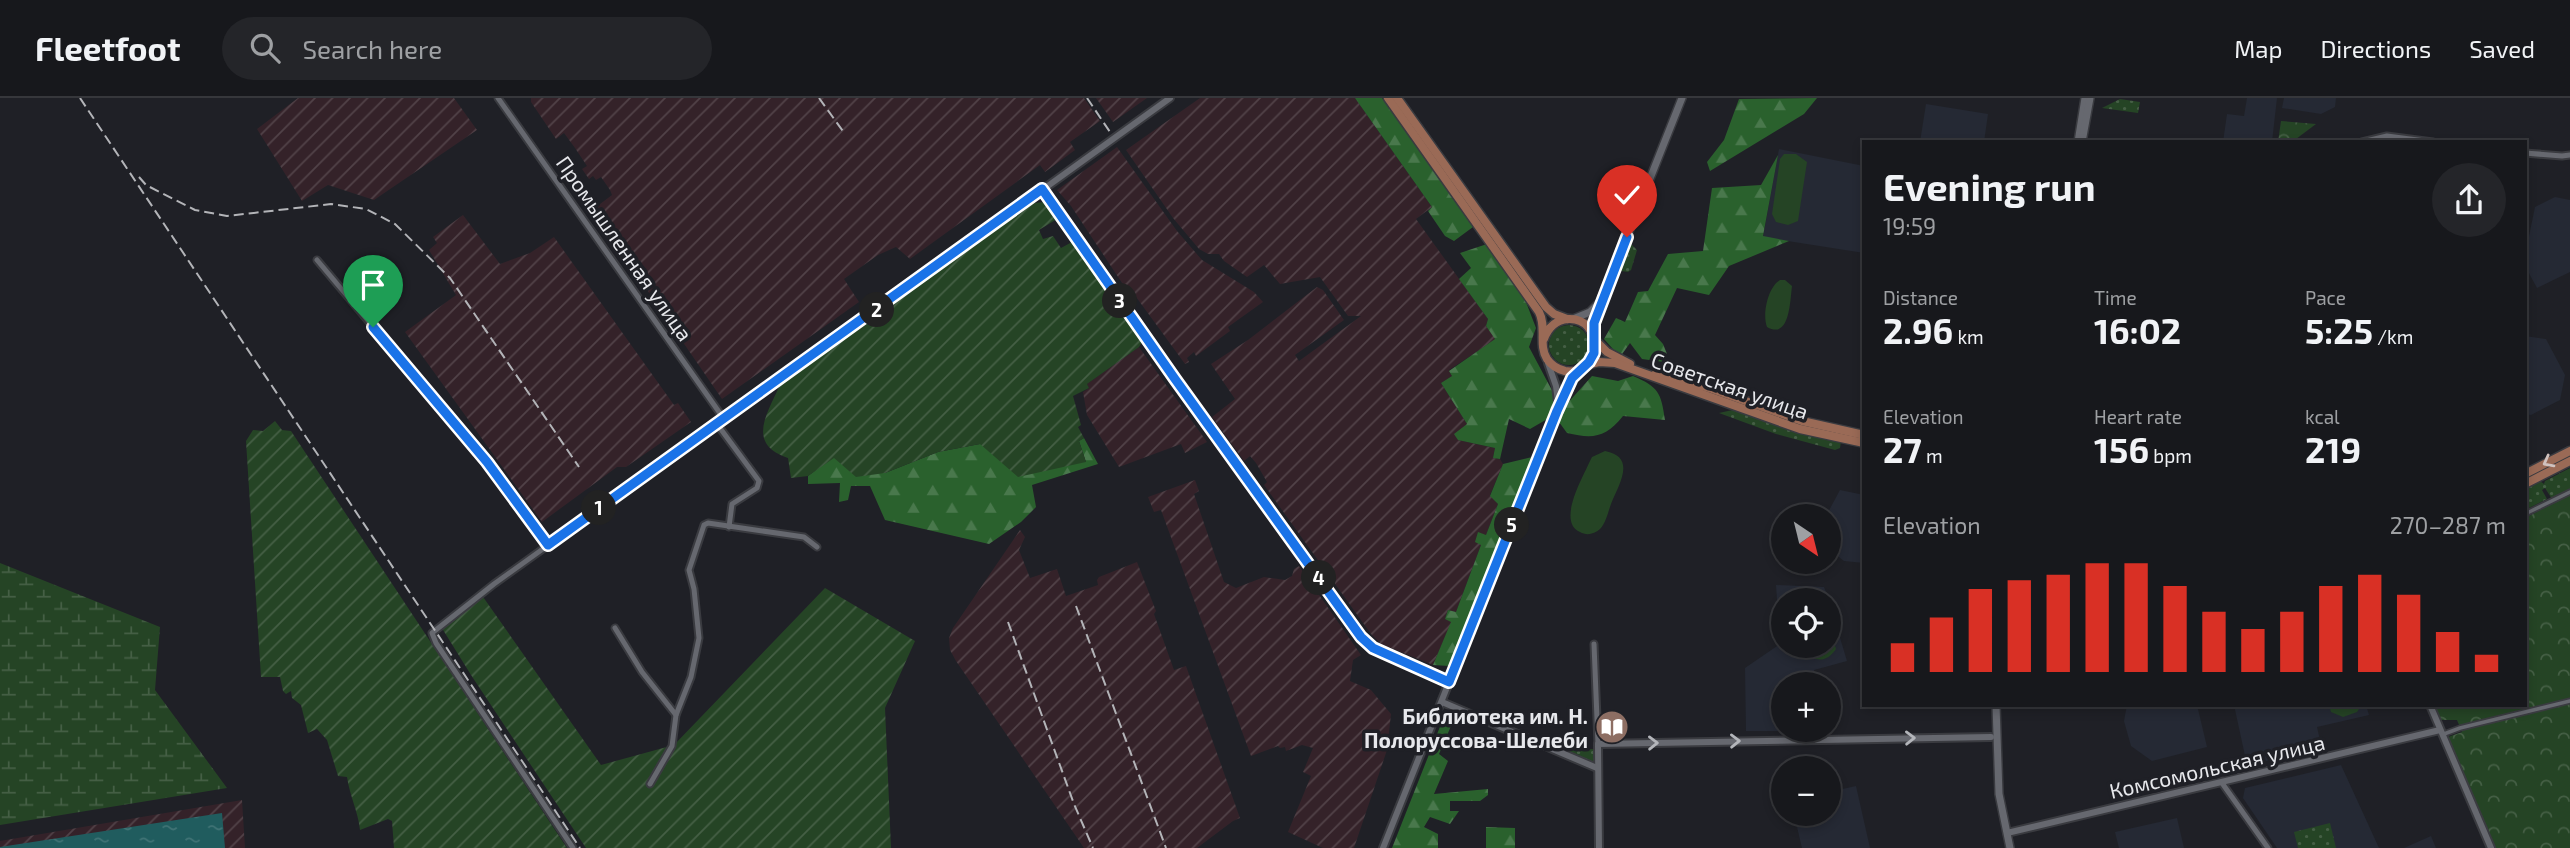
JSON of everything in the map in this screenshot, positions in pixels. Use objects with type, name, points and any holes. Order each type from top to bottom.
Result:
[{"type":"main road","points":[[1388,98],[1546,307],[1554,314],[1585,325],[1593,336]]},
{"type":"main road","points":[[1397,98],[1539,312],[1543,321],[1546,358],[1561,370],[1572,371],[1583,367],[1594,353],[1594,323],[1682,98]]},
{"type":"main road","points":[[2080,140],[2084,98]]},
{"type":"main road","points":[[2080,140],[2090,98]]},
{"type":"main road","points":[[1544,339],[1553,325],[1585,316],[1594,309],[1605,292]]},
{"type":"main road","name":"Советская улица","points":[[1593,336],[1612,355],[1636,369]]},
{"type":"main road","name":"Советская улица","points":[[1583,367],[1606,362],[1636,369],[1800,429],[1862,443]]},
{"type":"main road","name":"Советская улица","points":[[1655,375],[1712,389],[1802,421],[1862,435]]},
{"type":"main road","points":[[2527,473],[2570,451]]},
{"type":"main road","points":[[2527,483],[2570,461]]},
{"type":"main road","points":[[1994,707],[1995,794],[2008,848]]},
{"type":"street","name":"Промышленная улица","points":[[498,98],[724,419]]},
{"type":"street","points":[[573,848],[436,643],[432,633],[548,545],[1170,98]]},
{"type":"street","points":[[2370,140],[2387,136],[2418,140]]},
{"type":"street","points":[[2527,153],[2570,155]]},
{"type":"street","points":[[1042,189],[1361,637],[1373,648],[1449,682]]},
{"type":"street","points":[[317,260],[487,462],[548,545]]},
{"type":"street","points":[[1546,358],[1558,395],[1557,411]]},
{"type":"street","points":[[1383,848],[1557,411],[1572,378],[1583,367]]},
{"type":"street","points":[[716,424],[759,481],[757,488],[732,505],[729,527]]},
{"type":"street","points":[[2527,513],[2570,492]]},
{"type":"street","points":[[650,784],[672,746],[676,715],[691,677],[699,638],[694,589],[689,570],[706,523],[804,537],[817,547]]},
{"type":"street","points":[[615,628],[642,672],[676,715]]},
{"type":"street","points":[[1594,644],[1599,848]]},
{"type":"street","points":[[2441,733],[2570,701]]},
{"type":"street","points":[[1442,702],[1597,768]]},
{"type":"street","points":[[2431,707],[2491,848]]},
{"type":"street","name":"Комсомольская улица","points":[[2005,834],[2441,733]]},
{"type":"street","points":[[1598,744],[1994,737]]},
{"type":"street","points":[[2222,783],[2267,848]]},
{"type":"shaded area","points":[[298,98],[454,98],[477,130],[374,200],[328,185],[302,201],[257,129]]},
{"type":"shaded area","points":[[531,98],[1084,98],[1100,121],[1070,142],[1075,150],[1045,172],[1040,165],[910,259],[896,247],[878,255],[844,279],[859,302],[722,399],[592,210],[612,195],[610,190],[601,177],[596,180],[593,176],[589,179],[582,169],[587,166],[575,148],[564,133],[556,139]]},
{"type":"shaded area","points":[[1096,98],[1147,98],[1113,122]]},
{"type":"shaded area","points":[[1200,98],[1355,98],[1432,207],[1416,219],[1488,319],[1486,326],[1496,339],[1449,370],[1452,376],[1441,383],[1467,424],[1458,440],[1495,448],[1493,458],[1500,459],[1503,464],[1490,495],[1498,504],[1486,535],[1478,533],[1481,545],[1456,612],[1448,610],[1445,619],[1452,621],[1433,665],[1381,644],[1371,634],[1264,485],[1267,482],[1256,463],[1250,456],[1244,461],[1212,417],[1235,399],[1211,364],[1248,340],[1317,287],[1323,290],[1344,320],[1295,355],[1299,361],[1361,316],[1348,316],[1320,277],[1280,284],[1264,265],[1247,277],[1224,261],[1219,254],[1208,254],[1199,249],[1173,218],[1126,150]]},
{"type":"shaded area","points":[[2247,98],[2277,98],[2272,140],[2223,140],[2227,114],[2244,116]]},
{"type":"shaded area","points":[[2284,98],[2336,98],[2335,107],[2321,114],[2282,108]]},
{"type":"shaded area","points":[[1926,104],[1988,114],[1984,140],[1920,140]]},
{"type":"shaded area","points":[[1117,147],[1177,231],[1202,260],[1254,292],[1263,302],[1228,327],[1230,331],[1196,356],[1194,352],[1185,364],[1131,290],[1128,292],[1071,206],[1057,190]]},
{"type":"shaded area","points":[[1779,149],[1862,166],[1862,253],[1763,237]]},
{"type":"shaded area","points":[[2555,197],[2570,200],[2570,272],[2537,288],[2527,270],[2527,246],[2535,207]]},
{"type":"shaded area","points":[[463,215],[500,264],[530,253],[554,237],[674,405],[678,403],[691,422],[626,467],[617,467],[542,522],[405,332],[456,295],[429,250],[437,243],[433,237]]},
{"type":"shaded area","points":[[2527,336],[2546,339],[2565,375],[2560,400],[2531,415],[2527,414]]},
{"type":"shaded area","points":[[1139,347],[1207,442],[1185,453],[1181,444],[1119,467],[1087,415],[1083,392],[1089,388],[1087,384]]},
{"type":"shaded area","points":[[1195,480],[1199,491],[1194,494],[1224,582],[1236,588],[1264,577],[1285,580],[1292,576],[1294,569],[1299,566],[1361,655],[1353,660],[1350,681],[1371,690],[1391,714],[1387,750],[1354,848],[1323,848],[1288,832],[1311,776],[1303,772],[1313,748],[1302,745],[1286,751],[1285,747],[1278,746],[1251,756],[1161,510],[1154,512],[1148,497]]},
{"type":"shaded area","points":[[1840,490],[1862,495],[1862,563],[1841,559],[1841,504],[1832,504]]},
{"type":"shaded area","points":[[1020,530],[1025,537],[1019,550],[1030,578],[1057,569],[1066,596],[1098,585],[1099,577],[1137,562],[1174,670],[1186,666],[1240,818],[1197,848],[1084,848],[956,661],[950,650],[949,638],[953,628]]},
{"type":"shaded area","points":[[1776,585],[1824,588],[1776,588]]},
{"type":"shaded area","points":[[1841,641],[1847,661],[1814,672],[1771,672],[1771,731],[1746,731],[1745,668],[1771,650],[1771,658],[1841,658]]},
{"type":"shaded area","points":[[2127,707],[2197,707],[2207,747],[2152,761],[2131,746],[2124,721]]},
{"type":"shaded area","points":[[2234,707],[2367,707],[2369,715],[2317,727],[2322,749],[2247,765]]},
{"type":"shaded area","points":[[2341,765],[2379,848],[2277,848],[2243,798],[2245,788]]},
{"type":"shaded area","points":[[1856,786],[1870,848],[1802,848],[1797,826],[1841,826],[1841,789]]},
{"type":"shaded area","points":[[242,800],[245,848],[0,848],[0,841]]},
{"type":"shaded area","points":[[2177,818],[2184,848],[2119,848],[2115,832]]},
{"type":"shaded area","points":[[2431,836],[2436,848],[2404,848]]},
{"type":"green space","points":[[1355,98],[1382,98],[1473,227],[1454,241],[1445,236],[1428,211],[1432,207]]},
{"type":"green space","points":[[1817,98],[1804,114],[1710,171],[1707,162],[1724,140],[1739,99]]},
{"type":"green space","points":[[2120,99],[2140,102],[2138,113],[2102,108]]},
{"type":"green space","points":[[2281,121],[2316,124],[2295,140],[2278,140]]},
{"type":"green space","points":[[1784,154],[1796,154],[1807,162],[1798,221],[1788,225],[1776,222],[1772,214],[1780,159]]},
{"type":"green space","points":[[1778,155],[1763,236],[1789,241],[1729,266],[1709,295],[1677,288],[1655,335],[1667,354],[1664,362],[1642,359],[1630,343],[1620,357],[1604,339],[1616,318],[1625,322],[1638,292],[1648,291],[1668,254],[1703,251],[1712,188],[1761,185]]},
{"type":"green space","points":[[1045,202],[1057,219],[1039,230],[1043,239],[1053,236],[1061,248],[1072,242],[1142,342],[1139,347],[1087,384],[1089,388],[1073,396],[1081,425],[1078,427],[1084,438],[1079,441],[1086,462],[1018,477],[980,444],[938,452],[885,473],[856,477],[834,458],[808,476],[791,478],[788,458],[767,445],[764,436],[766,417],[780,385],[1034,203]]},
{"type":"green space","points":[[1630,243],[1637,250],[1631,270],[1621,271],[1619,268]]},
{"type":"green space","points":[[1487,244],[1526,302],[1536,328],[1529,347],[1555,396],[1549,418],[1530,429],[1509,419],[1500,459],[1493,458],[1495,448],[1458,440],[1454,434],[1467,424],[1441,383],[1452,376],[1449,371],[1495,339],[1486,326],[1488,319],[1459,279],[1471,268],[1460,253]]},
{"type":"green space","points":[[1780,280],[1785,280],[1792,286],[1787,317],[1784,324],[1775,330],[1767,327],[1766,308],[1772,288]]},
{"type":"green space","points":[[1569,325],[1577,326],[1583,331],[1588,337],[1588,353],[1583,359],[1577,364],[1569,365],[1561,364],[1555,359],[1550,353],[1549,345],[1550,337],[1555,331],[1561,326]]},
{"type":"green space","points":[[1592,376],[1618,381],[1633,376],[1648,384],[1660,397],[1665,420],[1623,416],[1610,429],[1598,435],[1567,433],[1559,422],[1565,406]]},
{"type":"green space","points":[[1737,409],[1841,441],[1840,448],[1835,450],[1776,434],[1719,413]]},
{"type":"green space","points":[[275,421],[282,430],[291,431],[567,848],[394,848],[392,821],[388,819],[360,830],[347,777],[338,776],[327,740],[317,729],[308,733],[301,705],[292,698],[291,691],[286,694],[283,691],[280,677],[261,677],[246,441],[253,430],[263,431]]},
{"type":"green space","points":[[1084,438],[1098,464],[1032,485],[1036,507],[1021,522],[989,544],[885,520],[870,486],[851,486],[848,500],[839,502],[840,483],[808,484],[808,476],[834,457],[885,473],[938,452],[980,444],[1086,462],[1079,441]]},
{"type":"green space","points":[[1605,451],[1621,459],[1623,472],[1604,524],[1595,532],[1585,534],[1573,527],[1573,500],[1592,457]]},
{"type":"green space","points":[[1532,457],[1449,666],[1433,665],[1451,622],[1445,619],[1448,610],[1456,612],[1481,545],[1475,542],[1478,532],[1486,535],[1498,504],[1490,496],[1503,464]]},
{"type":"green space","points":[[2570,468],[2570,490],[2552,499],[2545,488],[2542,490],[2547,499],[2527,509],[2527,488],[2540,481],[2544,484]]},
{"type":"green space","points":[[2570,495],[2570,848],[2496,848],[2448,737],[2462,732],[2457,720],[2440,720],[2435,707],[2527,707],[2527,517]]},
{"type":"green space","points":[[0,563],[160,627],[155,690],[227,788],[0,825]]},
{"type":"green space","points":[[825,588],[915,641],[885,708],[891,848],[586,848],[440,625],[481,594],[601,765],[674,745]]},
{"type":"green space","points":[[2330,707],[2360,707],[2357,712],[2343,717],[2331,712]]},
{"type":"green space","points":[[1445,714],[1454,719],[1439,754],[1448,761],[1434,794],[1488,789],[1488,795],[1480,801],[1450,801],[1450,811],[1459,811],[1450,824],[1430,817],[1424,827],[1438,834],[1438,848],[1392,848]]},
{"type":"green space","points":[[1595,749],[1595,764],[1562,750]]},
{"type":"green space","points":[[2330,823],[2336,848],[2298,848],[2294,832]]},
{"type":"green space","points":[[1486,827],[1515,828],[1515,848],[1486,848]]},
{"type":"water","points":[[222,813],[225,848],[0,848],[0,847]]},
{"type":"railway","points":[[80,98],[580,848]]},
{"type":"railway","points":[[819,98],[845,134]]},
{"type":"railway","points":[[1087,98],[1110,132]]},
{"type":"railway","points":[[139,177],[146,185],[195,210],[227,216],[331,204],[366,209],[395,224],[450,278],[579,467]]},
{"type":"railway","points":[[1076,606],[1166,848]]},
{"type":"railway","points":[[1008,622],[1074,804],[1093,848]]},
{"type":"place","name":"Библиотека им. Н. Полоруссова-Шелеби","points":[[1612,727]]},
{"type":"route","points":[[373,327],[487,462],[548,545],[932,271],[1042,189],[1361,637],[1373,648],[1449,682],[1557,411],[1572,378],[1589,362],[1594,353],[1594,323],[1627,237]]}]
